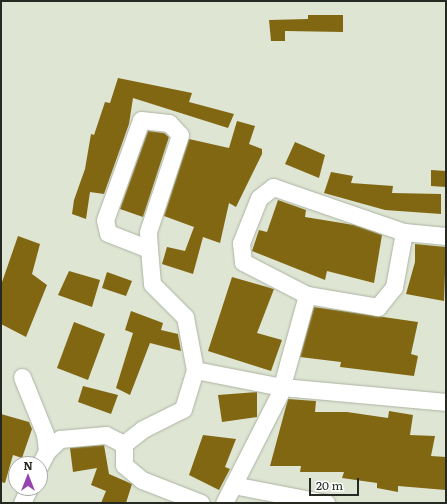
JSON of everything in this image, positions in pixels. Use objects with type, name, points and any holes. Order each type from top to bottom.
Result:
[{"type":"lane","points":[[124,444],[143,429],[183,409],[195,370],[185,317],[152,284],[150,249],[148,232],[180,134],[169,123],[141,120],[105,220],[108,233],[150,249]]},
{"type":"lane","points":[[404,232],[394,287],[378,307],[307,294],[243,262],[241,243],[259,198],[273,187],[404,232],[446,236]]},
{"type":"lane","points":[[224,503],[282,387],[307,294]]},
{"type":"lane","points":[[195,370],[282,387],[446,402]]},
{"type":"lane","points":[[22,377],[45,434],[44,456]]},
{"type":"lane","points":[[46,456],[60,439],[106,435],[124,444]]},
{"type":"lane","points":[[124,444],[124,466],[142,480],[201,503]]},
{"type":"lane","points":[[233,485],[326,503]]},
{"type":"building","points":[[308,15],[343,15],[343,32],[285,31],[285,41],[271,41],[269,20],[308,19]]},
{"type":"building","points":[[118,78],[192,93],[189,102],[234,114],[228,128],[133,98],[129,124],[104,194],[90,192],[86,219],[72,214],[74,200],[85,169],[91,134],[94,135],[105,102],[110,103]]},
{"type":"building","points":[[237,121],[255,126],[249,144],[262,149],[262,154],[236,207],[229,203],[220,243],[203,237],[193,274],[162,264],[167,247],[185,251],[194,227],[164,216],[189,139],[229,148]]},
{"type":"building","points":[[148,131],[164,133],[169,137],[143,217],[120,209]]},
{"type":"building","points":[[295,142],[325,155],[319,178],[285,164]]},
{"type":"building","points":[[431,170],[446,171],[446,187],[431,186]]},
{"type":"building","points":[[331,172],[353,176],[351,183],[393,186],[392,193],[441,194],[441,214],[385,210],[324,193]]},
{"type":"building","points":[[278,200],[306,210],[305,217],[354,225],[382,235],[374,283],[327,271],[325,280],[252,251],[259,230],[267,232]]},
{"type":"building","points":[[18,236],[40,244],[32,274],[47,285],[26,337],[1,324],[1,285]]},
{"type":"building","points":[[415,244],[446,247],[444,301],[406,294],[415,262]]},
{"type":"building","points":[[69,271],[100,280],[92,307],[58,295]]},
{"type":"building","points":[[107,272],[132,281],[126,296],[102,288]]},
{"type":"building","points":[[232,277],[274,289],[257,333],[282,340],[271,371],[208,351]]},
{"type":"building","points":[[314,307],[418,322],[411,354],[418,356],[414,376],[340,367],[341,362],[300,357]]},
{"type":"building","points":[[131,311],[163,323],[161,330],[178,334],[181,351],[150,343],[130,395],[116,388],[133,333],[125,330]]},
{"type":"building","points":[[74,322],[105,334],[88,380],[57,368]]},
{"type":"building","points":[[83,386],[118,395],[111,414],[78,402]]},
{"type":"building","points":[[257,392],[257,417],[222,422],[218,395]]},
{"type":"building","points":[[288,399],[316,401],[315,412],[347,412],[388,418],[389,411],[413,415],[410,435],[435,436],[431,456],[446,457],[446,490],[398,486],[398,492],[377,488],[377,483],[342,478],[344,472],[300,472],[301,466],[270,466]]},
{"type":"building","points":[[1,414],[29,422],[32,429],[23,456],[8,456],[8,472],[5,483],[1,482]]},
{"type":"building","points":[[203,435],[236,439],[225,467],[230,469],[219,490],[189,475]]},
{"type":"building","points":[[104,445],[109,474],[132,484],[126,503],[101,503],[106,491],[91,485],[97,468],[73,472],[70,448]]}]
